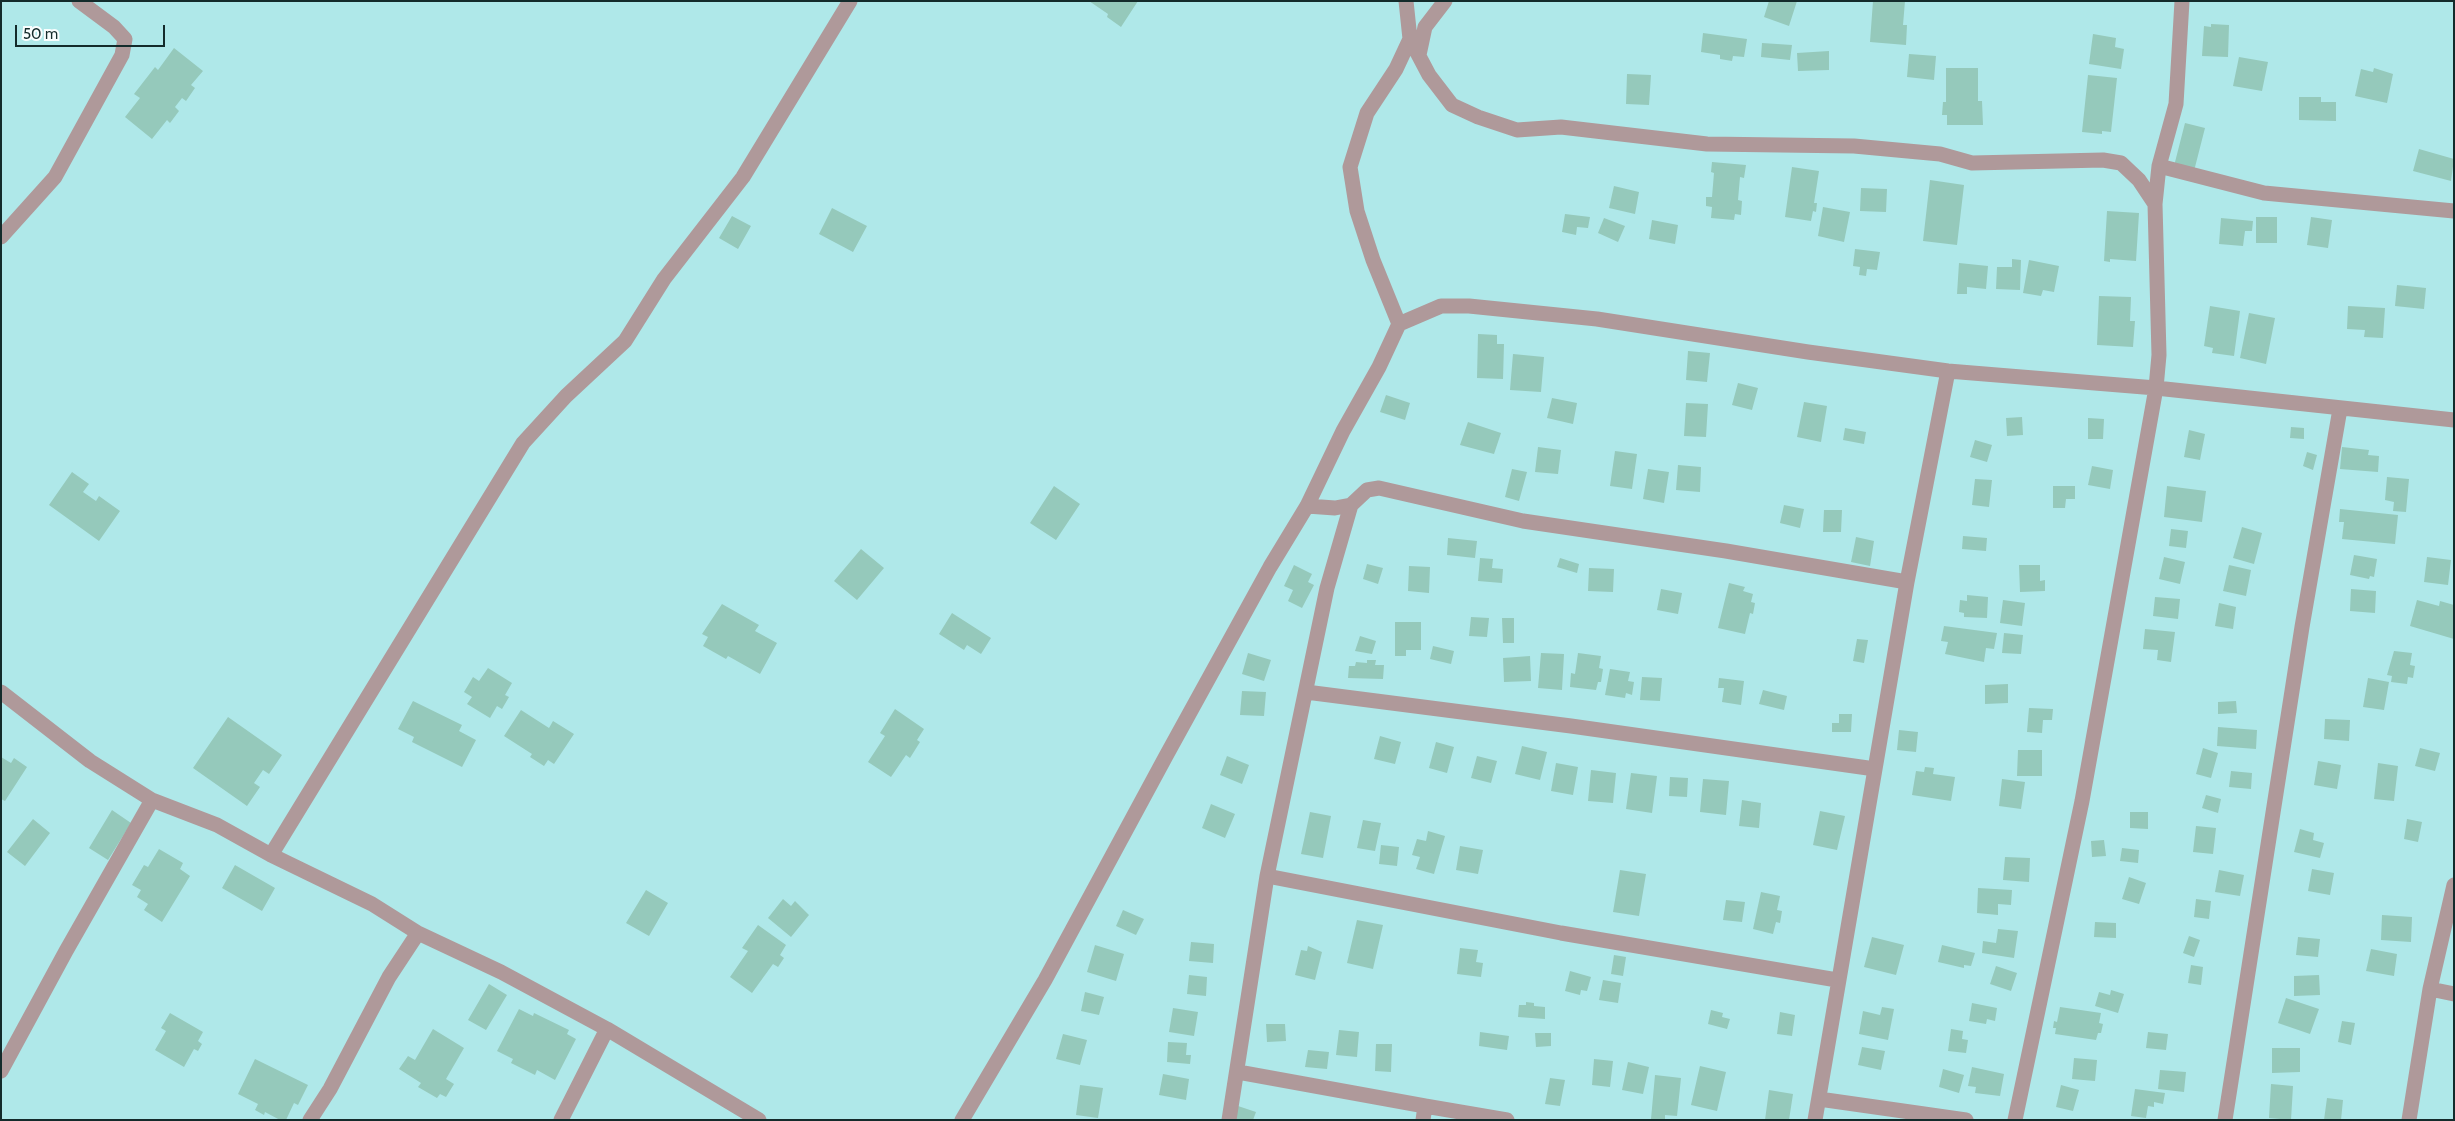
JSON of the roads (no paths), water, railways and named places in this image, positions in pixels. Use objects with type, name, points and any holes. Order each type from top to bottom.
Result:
[{"type":"street","points":[[1,237],[55,177],[122,55],[125,39],[114,26],[79,1]]},
{"type":"street","points":[[271,855],[523,443],[566,396],[625,341],[664,280],[743,177],[850,1]]},
{"type":"street","points":[[1406,1],[1410,39],[1429,75],[1452,105],[1478,117],[1517,130],[1561,127],[1707,144],[1854,146],[1940,154],[1972,163],[2103,160],[2121,163],[2139,180],[2155,204]]},
{"type":"street","points":[[1419,55],[1425,27],[1445,1]]},
{"type":"street","points":[[2016,1120],[2082,801],[2156,388],[2159,355],[2155,204],[2159,166],[2176,104],[2182,1]]},
{"type":"street","points":[[1399,324],[1372,260],[1360,219],[1350,167],[1368,113],[1396,69],[1410,39]]},
{"type":"street","points":[[2159,166],[2264,193],[2454,211]]},
{"type":"street","points":[[962,1120],[1045,980],[1166,756],[1307,506],[1343,431],[1379,367],[1399,324],[1441,306],[1469,306],[1597,319],[1779,348],[1948,371],[2156,388],[2454,420]]},
{"type":"street","points":[[1815,1120],[1837,980],[1907,582],[1948,371]]},
{"type":"street","points":[[2225,1120],[2302,627],[2340,409]]},
{"type":"street","points":[[1229,1120],[1238,1072],[1267,876],[1327,588],[1351,505],[1367,490],[1380,488],[1524,522],[1726,551],[1907,582]]},
{"type":"street","points":[[1307,506],[1335,508],[1351,505]]},
{"type":"street","points":[[1,692],[90,761],[152,800],[217,824],[271,855],[372,904],[418,933],[501,972],[607,1029],[758,1120]]},
{"type":"street","points":[[1306,692],[1571,726],[1875,769]]},
{"type":"street","points":[[1,1071],[66,951],[152,800]]},
{"type":"street","points":[[1267,876],[1561,933],[1837,980]]},
{"type":"street","points":[[2409,1120],[2430,989],[2454,885]]},
{"type":"street","points":[[310,1120],[330,1089],[389,977],[418,933]]},
{"type":"street","points":[[2430,989],[2454,994]]},
{"type":"street","points":[[561,1120],[607,1029]]},
{"type":"street","points":[[1238,1072],[1424,1113],[1506,1120]]},
{"type":"street","points":[[1819,1099],[1966,1120]]}]
